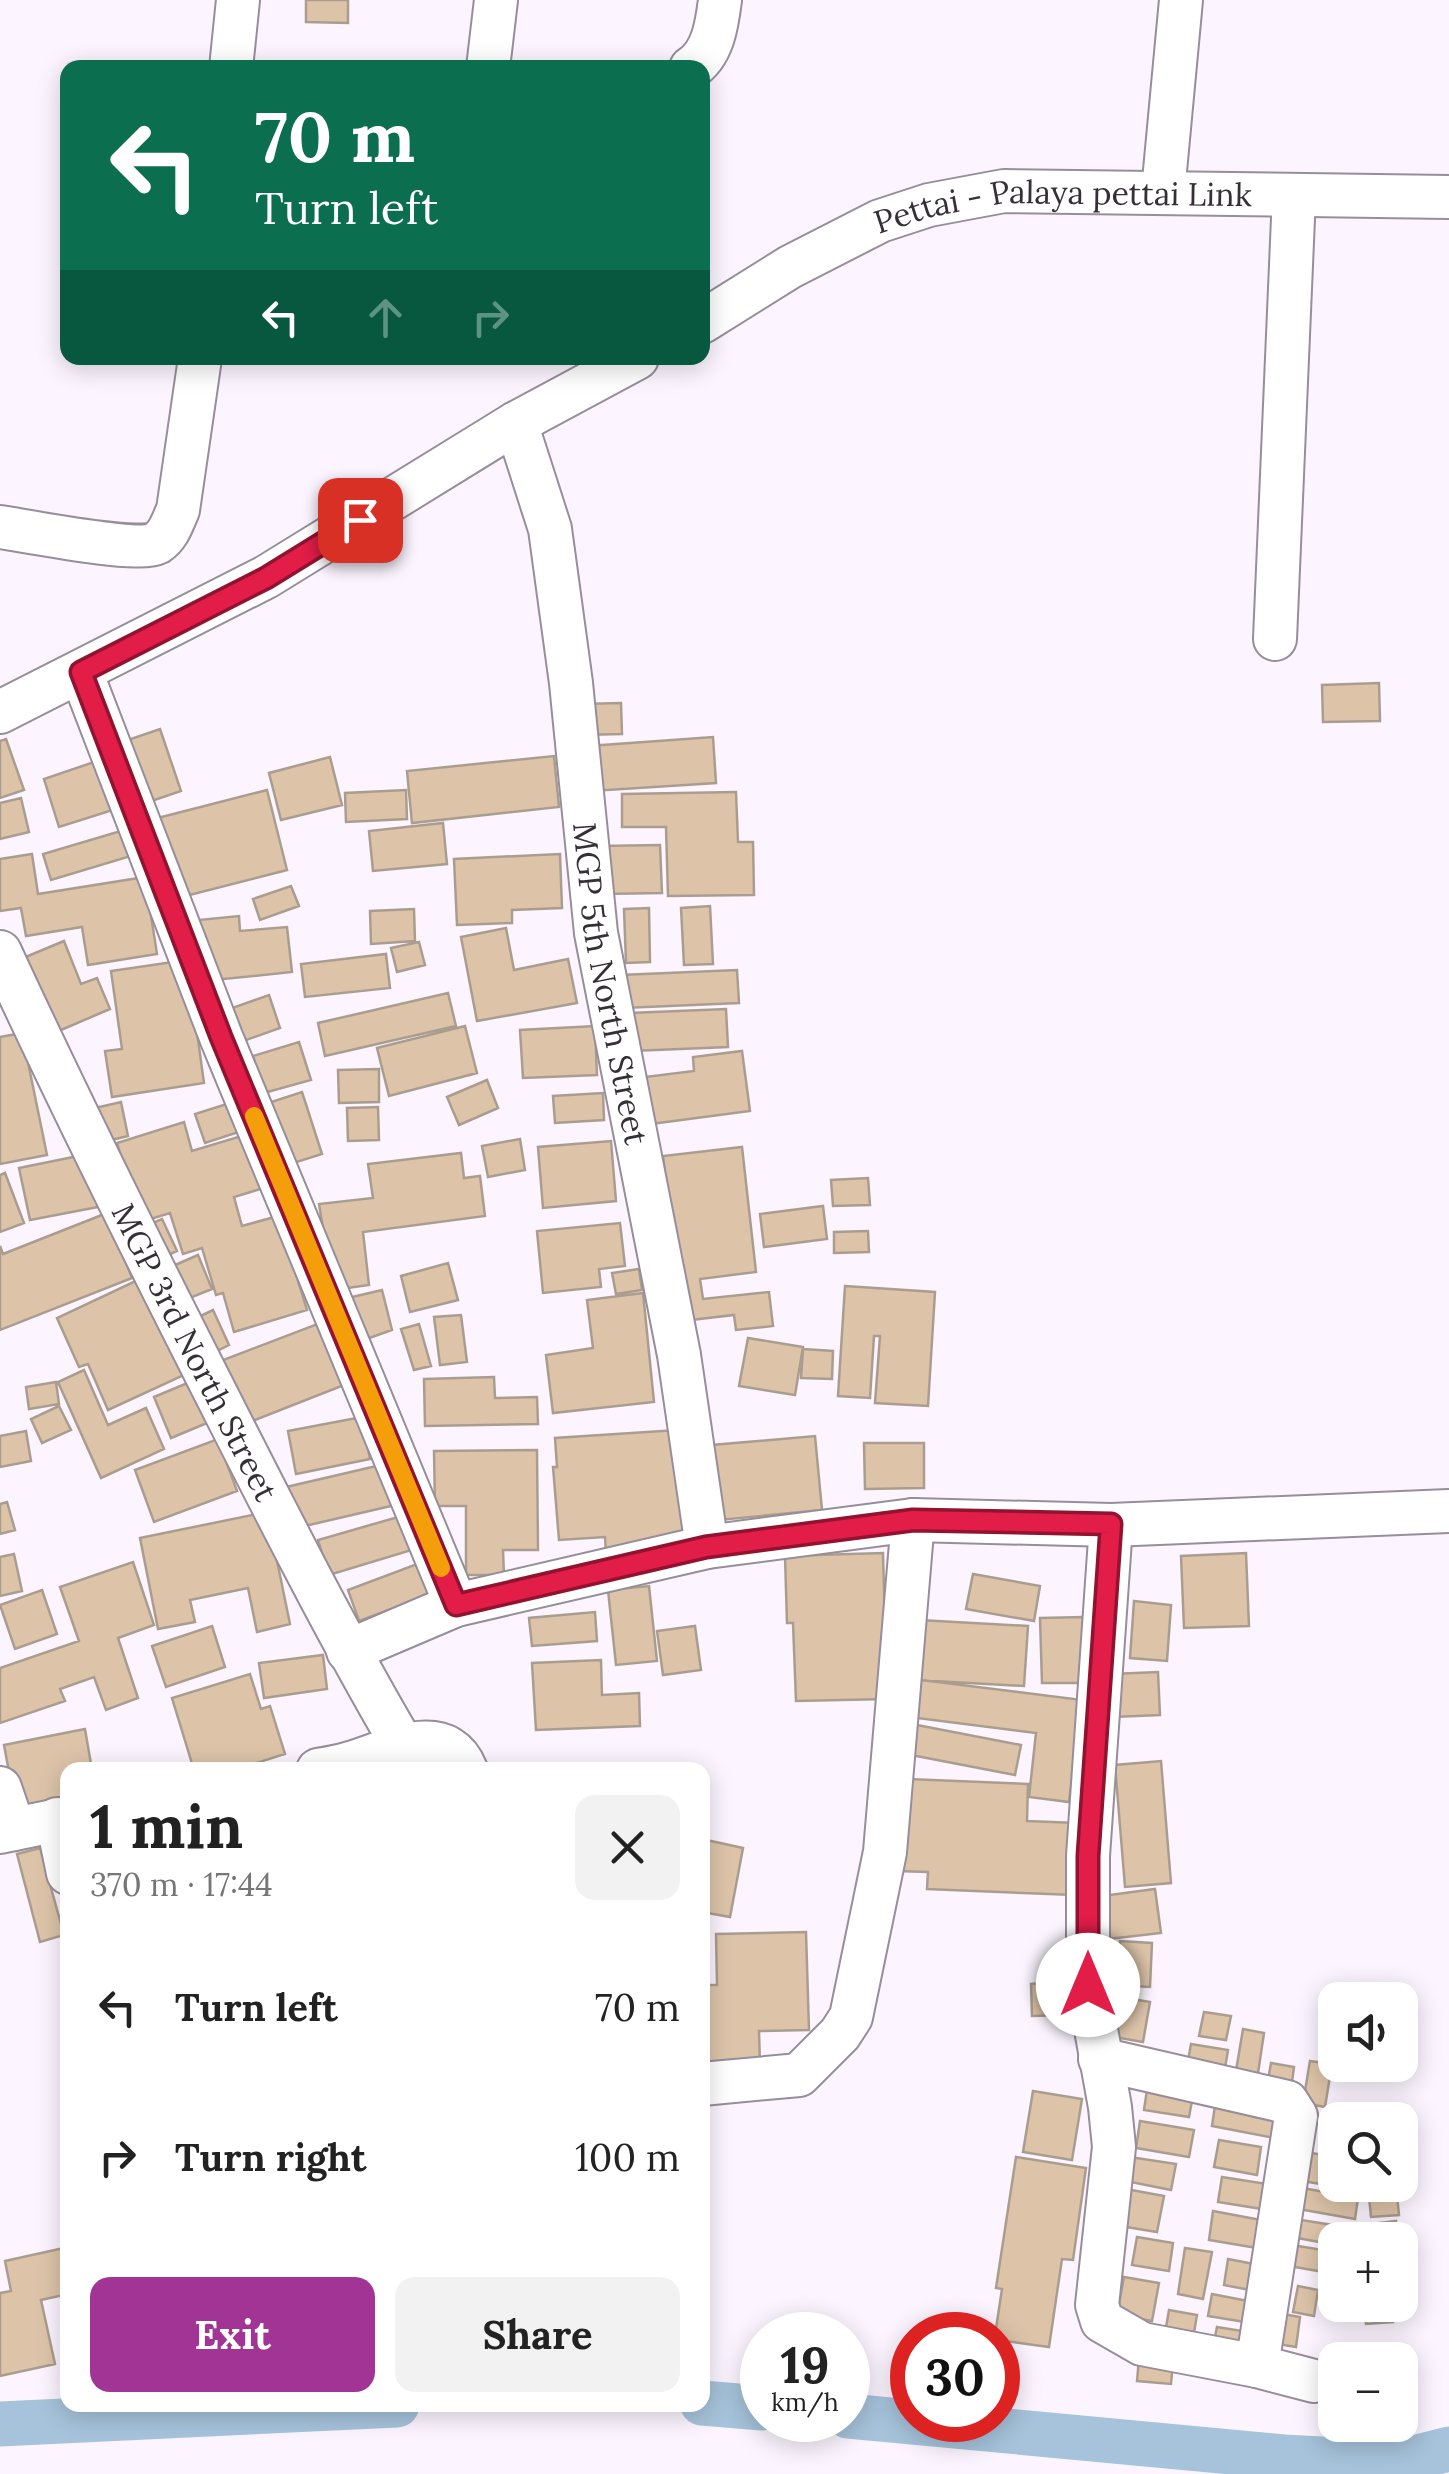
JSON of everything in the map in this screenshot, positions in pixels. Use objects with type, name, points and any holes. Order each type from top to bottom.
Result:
[{"type":"street","points":[[232,60],[238,0]]},
{"type":"street","points":[[489,60],[496,0]]},
{"type":"street","points":[[703,60],[711,44],[720,0]]},
{"type":"street","points":[[1163,192],[1181,0]]},
{"type":"street","name":"Pettai - Palaya pettai Link","points":[[710,317],[790,267],[880,222],[929,205],[1004,191],[1449,196]]},
{"type":"street","points":[[1275,639],[1294,195]]},
{"type":"street","points":[[0,527],[131,546],[154,545],[168,532],[181,498],[199,365]]},
{"type":"street","points":[[0,712],[266,578],[516,423],[624,365]]},
{"type":"street","name":"MGP 5th North Street","points":[[516,423],[550,529],[571,683],[596,933],[679,1356],[706,1547]]},
{"type":"street","points":[[81,672],[221,1037],[456,1605]]},
{"type":"street","name":"MGP 3rd North Street","points":[[0,952],[74,1114],[348,1651],[402,1744]]},
{"type":"street","points":[[348,1651],[456,1605],[706,1547],[913,1520],[1111,1524],[1449,1511]]},
{"type":"street","points":[[710,2083],[798,2076],[840,2034],[851,2017],[885,1852],[913,1520]]},
{"type":"street","points":[[1111,1524],[1088,1856],[1088,1985],[1114,2147],[1097,2305],[1102,2321],[1142,2344],[1314,2381]]},
{"type":"street","points":[[356,1762],[402,1744],[438,1743],[463,1762]]},
{"type":"street","points":[[0,1788],[7,1831],[60,1819]]},
{"type":"street","points":[[1100,2059],[1287,2102],[1296,2116],[1257,2366]]},
{"type":"building","points":[[306,0],[348,0],[348,23],[306,22]]},
{"type":"building","points":[[1379,683],[1380,721],[1323,722],[1322,685]]},
{"type":"building","points":[[621,703],[622,734],[582,735],[582,704]]},
{"type":"building","points":[[160,729],[181,791],[137,806],[116,744]]},
{"type":"building","points":[[713,737],[716,783],[592,791],[589,746]]},
{"type":"building","points":[[6,739],[24,790],[0,798],[0,741]]},
{"type":"building","points":[[554,756],[559,807],[412,823],[407,771]]},
{"type":"building","points":[[330,757],[342,805],[281,820],[269,773]]},
{"type":"building","points":[[100,760],[116,809],[59,827],[44,779]]},
{"type":"building","points":[[267,790],[287,870],[174,899],[154,819]]},
{"type":"building","points":[[406,790],[407,819],[346,822],[345,793]]},
{"type":"building","points":[[736,792],[738,842],[753,842],[754,895],[668,896],[666,827],[622,827],[622,794]]},
{"type":"building","points":[[21,798],[29,832],[0,839],[0,803]]},
{"type":"building","points":[[443,823],[447,864],[373,871],[369,831]]},
{"type":"building","points":[[124,830],[131,856],[51,880],[43,854]]},
{"type":"building","points":[[660,845],[662,893],[602,894],[600,846]]},
{"type":"building","points":[[32,854],[38,894],[145,877],[157,954],[88,965],[82,927],[26,936],[21,908],[0,911],[0,859]]},
{"type":"building","points":[[560,854],[562,908],[512,910],[512,923],[457,925],[454,859]]},
{"type":"building","points":[[291,886],[299,906],[260,920],[253,899]]},
{"type":"building","points":[[710,906],[713,964],[684,965],[681,908]]},
{"type":"building","points":[[649,908],[650,962],[626,963],[624,909]]},
{"type":"building","points":[[414,909],[415,941],[371,944],[370,911]]},
{"type":"building","points":[[239,916],[240,931],[287,927],[292,972],[204,981],[198,920]]},
{"type":"building","points":[[506,928],[514,970],[568,959],[577,1003],[477,1021],[461,937]]},
{"type":"building","points":[[64,941],[81,984],[97,978],[110,1009],[47,1036],[16,961]]},
{"type":"building","points":[[419,942],[425,965],[397,972],[391,948]]},
{"type":"building","points":[[386,954],[390,988],[305,997],[301,964]]},
{"type":"building","points":[[187,960],[204,1083],[112,1097],[105,1051],[122,1049],[111,971]]},
{"type":"building","points":[[737,970],[739,1003],[623,1008],[621,975]]},
{"type":"building","points":[[448,993],[456,1026],[325,1056],[318,1023]]},
{"type":"building","points":[[269,995],[280,1028],[232,1045],[221,1012]]},
{"type":"building","points":[[726,1009],[728,1047],[632,1051],[630,1013]]},
{"type":"building","points":[[465,1026],[477,1073],[389,1096],[377,1048]]},
{"type":"building","points":[[595,1026],[597,1075],[523,1078],[520,1030]]},
{"type":"building","points":[[22,1033],[47,1155],[0,1164],[0,1037]]},
{"type":"building","points":[[299,1042],[311,1080],[264,1093],[253,1056]]},
{"type":"building","points":[[742,1051],[750,1111],[643,1125],[637,1078],[694,1071],[693,1057]]},
{"type":"building","points":[[379,1069],[379,1102],[339,1103],[338,1070]]},
{"type":"building","points":[[487,1080],[498,1108],[459,1125],[447,1097]]},
{"type":"building","points":[[302,1092],[322,1154],[281,1167],[262,1105]]},
{"type":"building","points":[[603,1093],[604,1120],[555,1123],[553,1096]]},
{"type":"building","points":[[236,1101],[245,1130],[205,1143],[195,1114]]},
{"type":"building","points":[[121,1102],[128,1136],[99,1143],[91,1109]]},
{"type":"building","points":[[378,1107],[379,1140],[348,1141],[347,1108]]},
{"type":"building","points":[[184,1122],[192,1151],[248,1134],[264,1188],[234,1197],[242,1226],[278,1216],[307,1310],[234,1332],[223,1293],[216,1295],[202,1248],[183,1254],[170,1213],[141,1222],[117,1143]]},
{"type":"building","points":[[520,1139],[525,1170],[488,1177],[482,1146]]},
{"type":"building","points":[[611,1141],[616,1201],[543,1208],[538,1147]]},
{"type":"building","points":[[742,1147],[756,1272],[700,1279],[703,1299],[769,1292],[773,1326],[736,1330],[734,1315],[682,1321],[663,1156]]},
{"type":"building","points":[[461,1153],[464,1178],[480,1176],[485,1216],[363,1232],[369,1285],[333,1290],[319,1204],[373,1198],[368,1164]]},
{"type":"building","points":[[88,1154],[98,1207],[30,1220],[19,1168]]},
{"type":"building","points":[[5,1173],[24,1223],[0,1232],[0,1175]]},
{"type":"building","points":[[868,1178],[870,1205],[833,1206],[831,1180]]},
{"type":"building","points":[[823,1206],[827,1239],[764,1247],[760,1214]]},
{"type":"building","points":[[107,1213],[132,1278],[0,1330],[0,1246],[3,1254]]},
{"type":"building","points":[[162,1219],[177,1251],[158,1260],[143,1227]]},
{"type":"building","points":[[620,1223],[625,1266],[599,1269],[601,1287],[543,1293],[537,1231]]},
{"type":"building","points":[[868,1231],[869,1252],[834,1253],[834,1232]]},
{"type":"building","points":[[198,1255],[212,1289],[180,1302],[166,1269]]},
{"type":"building","points":[[448,1263],[458,1300],[410,1312],[401,1276]]},
{"type":"building","points":[[639,1269],[642,1290],[616,1294],[612,1273]]},
{"type":"building","points":[[140,1279],[184,1375],[108,1410],[88,1364],[79,1367],[57,1318]]},
{"type":"building","points":[[845,1286],[935,1292],[928,1406],[875,1403],[880,1336],[874,1336],[870,1398],[838,1396]]},
{"type":"building","points":[[382,1290],[392,1330],[358,1342],[348,1298]]},
{"type":"building","points":[[643,1293],[654,1402],[553,1413],[546,1355],[593,1348],[587,1300]]},
{"type":"building","points":[[213,1310],[229,1345],[211,1354],[194,1319]]},
{"type":"building","points":[[461,1315],[467,1362],[440,1365],[434,1317]]},
{"type":"building","points":[[320,1323],[344,1385],[242,1425],[218,1362]]},
{"type":"building","points":[[419,1324],[431,1366],[414,1370],[401,1329]]},
{"type":"building","points":[[748,1338],[803,1347],[795,1395],[739,1386]]},
{"type":"building","points":[[803,1349],[833,1351],[832,1379],[801,1378]]},
{"type":"building","points":[[84,1370],[108,1425],[146,1408],[164,1449],[101,1478],[58,1382]]},
{"type":"building","points":[[494,1377],[495,1398],[537,1397],[538,1424],[425,1426],[424,1379]]},
{"type":"building","points":[[56,1382],[59,1404],[29,1409],[26,1387]]},
{"type":"building","points":[[190,1382],[207,1423],[171,1438],[154,1397]]},
{"type":"building","points":[[59,1406],[71,1430],[42,1443],[31,1419]]},
{"type":"building","points":[[362,1417],[370,1459],[296,1474],[288,1431]]},
{"type":"building","points":[[677,1430],[686,1546],[606,1552],[605,1537],[559,1540],[553,1467],[557,1467],[555,1438]]},
{"type":"building","points":[[26,1431],[31,1461],[0,1467],[0,1436]]},
{"type":"building","points":[[815,1436],[822,1510],[719,1520],[712,1445]]},
{"type":"building","points":[[218,1439],[237,1491],[154,1522],[135,1470]]},
{"type":"building","points":[[864,1443],[924,1443],[924,1488],[865,1489]]},
{"type":"building","points":[[537,1450],[538,1550],[503,1550],[504,1575],[466,1575],[466,1506],[435,1506],[434,1451]]},
{"type":"building","points":[[385,1464],[395,1505],[292,1529],[282,1488]]},
{"type":"building","points":[[7,1502],[15,1530],[0,1534],[0,1504]]},
{"type":"building","points":[[267,1512],[290,1624],[257,1632],[248,1588],[190,1600],[195,1622],[158,1629],[140,1538]]},
{"type":"building","points":[[405,1515],[415,1549],[329,1575],[318,1540]]},
{"type":"building","points":[[883,1553],[887,1699],[796,1701],[793,1623],[787,1623],[785,1556]]},
{"type":"building","points":[[1246,1553],[1249,1626],[1184,1628],[1181,1556]]},
{"type":"building","points":[[14,1554],[22,1591],[0,1596],[0,1557]]},
{"type":"building","points":[[133,1562],[154,1625],[118,1638],[138,1698],[106,1710],[94,1677],[60,1689],[65,1701],[0,1723],[0,1668],[79,1641],[60,1587]]},
{"type":"building","points":[[417,1564],[429,1595],[359,1621],[348,1590]]},
{"type":"building","points":[[973,1574],[1040,1586],[1034,1621],[966,1609]]},
{"type":"building","points":[[649,1586],[657,1661],[616,1665],[608,1590]]},
{"type":"building","points":[[42,1590],[57,1634],[15,1649],[0,1605]]},
{"type":"building","points":[[1134,1601],[1171,1605],[1167,1661],[1130,1658]]},
{"type":"building","points":[[595,1612],[597,1641],[532,1646],[529,1618]]},
{"type":"building","points":[[1084,1617],[1086,1683],[1042,1683],[1040,1618]]},
{"type":"building","points":[[919,1620],[1028,1626],[1024,1686],[916,1680]]},
{"type":"building","points":[[212,1626],[225,1667],[166,1687],[152,1646]]},
{"type":"building","points":[[695,1626],[701,1670],[663,1675],[657,1631]]},
{"type":"building","points":[[323,1655],[327,1689],[264,1698],[259,1663]]},
{"type":"building","points":[[601,1660],[602,1695],[639,1693],[640,1726],[536,1730],[532,1663]]},
{"type":"building","points":[[1158,1672],[1160,1715],[1114,1717],[1112,1674]]},
{"type":"building","points":[[250,1674],[261,1709],[270,1706],[285,1754],[260,1762],[192,1762],[172,1698]]},
{"type":"building","points":[[921,1680],[1082,1700],[1069,1802],[1029,1797],[1036,1733],[917,1718]]},
{"type":"building","points":[[917,1725],[1021,1745],[1015,1775],[911,1755]]},
{"type":"building","points":[[85,1729],[91,1762],[60,1762],[60,1807],[17,1815],[4,1745]]},
{"type":"building","points":[[1161,1761],[1171,1883],[1125,1887],[1115,1765]]},
{"type":"building","points":[[908,1779],[1028,1784],[1027,1821],[1077,1823],[1074,1895],[927,1889],[928,1872],[897,1871]]},
{"type":"building","points":[[710,1841],[743,1848],[730,1917],[710,1913]]},
{"type":"building","points":[[40,1848],[60,1920],[60,1936],[40,1942],[17,1854]]},
{"type":"building","points":[[1155,1889],[1161,1933],[1108,1939],[1102,1896]]},
{"type":"building","points":[[806,1932],[809,2030],[759,2031],[760,2065],[710,2067],[710,1985],[717,1985],[716,1934]]},
{"type":"building","points":[[1120,1941],[1152,1943],[1150,1987],[1118,1985]]},
{"type":"building","points":[[1061,1982],[1063,2015],[1032,2016],[1031,1984]]},
{"type":"building","points":[[1121,1997],[1150,2002],[1143,2042],[1114,2037]]},
{"type":"building","points":[[1204,2012],[1231,2016],[1226,2040],[1199,2036]]},
{"type":"building","points":[[1243,2029],[1264,2033],[1257,2080],[1235,2077]]},
{"type":"building","points":[[1191,2044],[1228,2050],[1224,2074],[1187,2067]]},
{"type":"building","points":[[1310,2061],[1318,2062],[1318,2082],[1329,2082],[1326,2102],[1318,2102],[1318,2106],[1303,2103]]},
{"type":"building","points":[[1271,2063],[1294,2067],[1291,2090],[1267,2086]]},
{"type":"building","points":[[1148,2083],[1194,2090],[1189,2117],[1144,2110]]},
{"type":"building","points":[[1033,2091],[1082,2099],[1072,2160],[1023,2152]]},
{"type":"building","points":[[1216,2099],[1280,2110],[1275,2138],[1212,2126]]},
{"type":"building","points":[[1140,2121],[1194,2130],[1189,2157],[1136,2148]]},
{"type":"building","points":[[1219,2140],[1261,2147],[1257,2175],[1214,2167]]},
{"type":"building","points":[[1300,2151],[1318,2154],[1318,2184],[1296,2180]]},
{"type":"building","points":[[1016,2157],[1086,2168],[1073,2260],[1062,2259],[1049,2347],[1020,2343],[1020,2312],[998,2312],[1002,2289],[996,2288]]},
{"type":"building","points":[[1130,2157],[1176,2164],[1171,2190],[1126,2181]]},
{"type":"building","points":[[1222,2177],[1267,2184],[1262,2209],[1218,2202]]},
{"type":"building","points":[[1297,2187],[1318,2191],[1318,2202],[1357,2202],[1355,2219],[1293,2208]]},
{"type":"building","points":[[1126,2189],[1164,2196],[1157,2232],[1120,2226]]},
{"type":"building","points":[[1370,2202],[1398,2202],[1399,2215],[1371,2217]]},
{"type":"building","points":[[1213,2211],[1261,2220],[1257,2248],[1209,2240]]},
{"type":"building","points":[[1295,2219],[1318,2223],[1318,2242],[1292,2237]]},
{"type":"building","points":[[1137,2237],[1173,2243],[1169,2271],[1132,2265]]},
{"type":"building","points":[[1292,2245],[1318,2249],[1318,2271],[1289,2266]]},
{"type":"building","points":[[1185,2248],[1212,2252],[1203,2299],[1178,2294]]},
{"type":"building","points":[[60,2249],[60,2296],[41,2300],[55,2364],[0,2376],[0,2293],[11,2291],[5,2261]]},
{"type":"building","points":[[1228,2259],[1254,2264],[1250,2290],[1224,2285]]},
{"type":"building","points":[[1124,2277],[1159,2283],[1152,2321],[1117,2315]]},
{"type":"building","points":[[1298,2286],[1318,2290],[1314,2316],[1293,2312]]},
{"type":"building","points":[[1212,2294],[1248,2301],[1245,2322],[1208,2316]]},
{"type":"building","points":[[1169,2310],[1197,2315],[1192,2344],[1164,2339]]},
{"type":"building","points":[[1277,2313],[1300,2317],[1296,2347],[1272,2343]]},
{"type":"building","points":[[1217,2327],[1248,2332],[1243,2358],[1212,2352]]},
{"type":"building","points":[[1139,2358],[1173,2362],[1171,2384],[1137,2381]]},
{"type":"waterway","points":[[710,2404],[740,2406]]},
{"type":"waterway","points":[[0,2424],[251,2412]]},
{"type":"waterway","points":[[870,2418],[1284,2457],[1394,2463],[1449,2449]]},
{"type":"slow traffic","points":[[254,1116],[441,1568]]},
{"type":"route","points":[[360,520],[266,578],[81,672],[221,1037],[456,1605],[706,1547],[913,1520],[1111,1524],[1088,1856],[1088,1985]]}]
